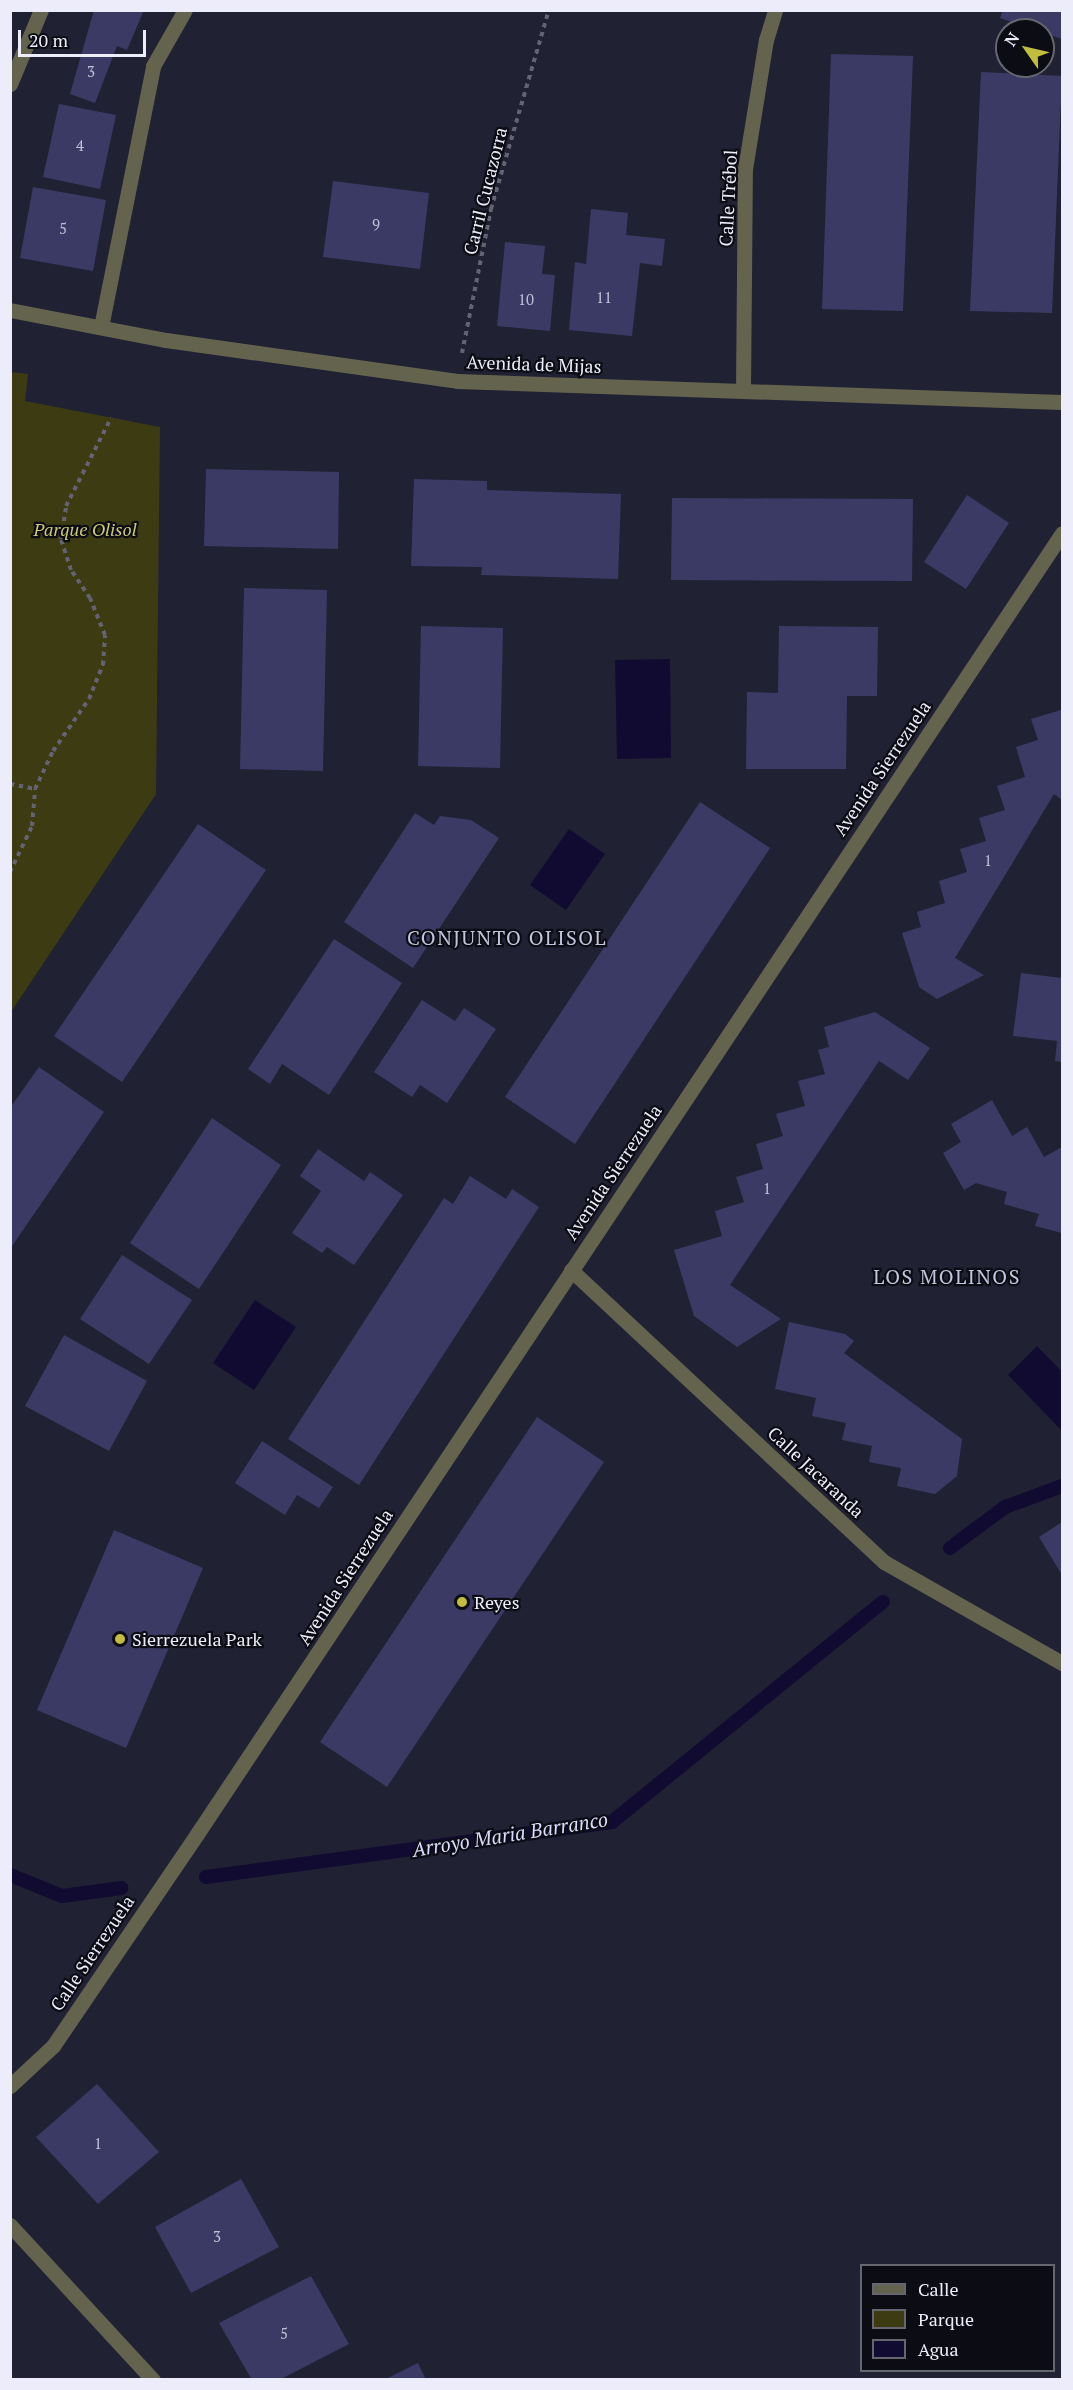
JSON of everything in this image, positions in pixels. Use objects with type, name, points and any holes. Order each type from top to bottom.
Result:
[{"type":"street","points":[[10,84],[41,10]]},
{"type":"street","points":[[101,327],[153,66],[185,10]]},
{"type":"street","name":"Calle Trébol","points":[[743,390],[746,169],[766,40],[776,10]]},
{"type":"street","name":"Avenida de Mijas","points":[[10,310],[101,327],[457,381],[1062,402]]},
{"type":"street","name":"Avenida Sierrezuela","points":[[197,1834],[1062,533]]},
{"type":"street","name":"Calle Jacaranda","points":[[571,1270],[884,1562],[1062,1663]]},
{"type":"street","name":"Calle Sierrezuela","points":[[10,2086],[53,2046],[197,1834]]},
{"type":"street","points":[[10,2225],[153,2379]]},
{"type":"path","name":"Carril Cucazorra","points":[[457,381],[491,209],[549,10]]},
{"type":"path","points":[[10,873],[32,826],[35,789],[53,751],[88,699],[103,665],[105,634],[90,598],[71,570],[61,539],[66,506],[111,418]]},
{"type":"path","points":[[10,784],[35,789]]},
{"type":"green space","name":"Parque Olisol","points":[[11,372],[28,374],[25,401],[160,427],[156,794],[11,1012]]},
{"type":"water","points":[[670,659],[671,758],[617,759],[615,660]]},
{"type":"water","points":[[569,829],[605,854],[566,910],[530,885]]},
{"type":"water","points":[[255,1300],[296,1327],[254,1390],[213,1363]]},
{"type":"water","points":[[1037,1346],[1062,1372],[1062,1431],[1008,1375]]},
{"type":"building","points":[[94,10],[144,10],[127,50],[117,46],[95,103],[70,94]]},
{"type":"building","points":[[1003,10],[1062,10],[1062,39],[1055,37],[1055,18],[1000,18]]},
{"type":"building","points":[[831,54],[913,56],[903,311],[822,309]]},
{"type":"building","points":[[981,72],[995,73],[995,78],[1062,76],[1052,313],[970,311]]},
{"type":"building","points":[[59,104],[116,115],[100,189],[43,177]]},
{"type":"building","points":[[333,181],[429,193],[420,269],[323,257]]},
{"type":"building","points":[[33,187],[106,200],[93,271],[20,258]]},
{"type":"building","points":[[591,209],[628,213],[626,235],[665,239],[662,266],[640,263],[632,336],[569,330],[575,262],[586,264]]},
{"type":"building","points":[[505,242],[545,246],[542,274],[555,275],[550,331],[497,326]]},
{"type":"building","points":[[206,469],[339,472],[338,549],[204,546]]},
{"type":"building","points":[[414,479],[487,481],[487,490],[621,494],[618,579],[481,575],[482,567],[411,566]]},
{"type":"building","points":[[967,495],[1009,523],[966,589],[924,562]]},
{"type":"building","points":[[672,498],[913,499],[912,581],[671,580]]},
{"type":"building","points":[[244,588],[327,590],[323,771],[240,769]]},
{"type":"building","points":[[421,626],[503,628],[500,768],[418,766]]},
{"type":"building","points":[[779,626],[878,627],[877,696],[847,696],[846,769],[746,769],[747,692],[778,693]]},
{"type":"building","points":[[1061,710],[1062,800],[1054,794],[955,958],[984,975],[937,999],[919,987],[902,933],[921,927],[917,912],[945,903],[939,881],[967,872],[960,849],[986,841],[979,818],[1005,810],[997,786],[1025,777],[1016,747],[1038,740],[1031,719]]},
{"type":"building","points":[[700,802],[770,848],[575,1144],[505,1097]]},
{"type":"building","points":[[415,813],[434,825],[440,816],[471,820],[499,838],[413,968],[344,922]]},
{"type":"building","points":[[198,824],[266,870],[122,1082],[54,1036]]},
{"type":"building","points":[[334,939],[402,983],[329,1095],[282,1064],[270,1084],[248,1069]]},
{"type":"building","points":[[1021,973],[1062,978],[1062,1062],[1055,1061],[1057,1041],[1013,1036]]},
{"type":"building","points":[[422,1000],[455,1021],[464,1008],[496,1029],[447,1103],[420,1085],[412,1097],[374,1072]]},
{"type":"building","points":[[875,1012],[930,1048],[908,1080],[879,1061],[730,1285],[781,1319],[737,1347],[694,1316],[674,1250],[722,1236],[715,1211],[744,1202],[736,1177],[763,1169],[756,1144],[783,1136],[776,1114],[805,1106],[798,1081],[825,1074],[818,1050],[829,1047],[824,1027]]},
{"type":"building","points":[[39,1067],[104,1112],[10,1249],[10,1108]]},
{"type":"building","points":[[992,1100],[1012,1136],[1027,1127],[1044,1157],[1062,1147],[1062,1233],[1035,1226],[1039,1214],[1004,1204],[1007,1192],[976,1183],[964,1190],[943,1153],[961,1142],[951,1124]]},
{"type":"building","points":[[212,1118],[281,1165],[199,1289],[130,1243]]},
{"type":"building","points":[[318,1149],[364,1181],[370,1172],[403,1195],[354,1265],[327,1247],[322,1253],[292,1233],[321,1191],[300,1176]]},
{"type":"building","points":[[470,1176],[506,1199],[512,1189],[539,1207],[359,1485],[288,1439],[444,1198],[453,1204]]},
{"type":"building","points":[[122,1255],[192,1300],[149,1364],[80,1319]]},
{"type":"building","points":[[789,1322],[845,1334],[854,1341],[844,1353],[962,1439],[957,1476],[935,1494],[897,1486],[901,1468],[869,1462],[872,1446],[842,1440],[846,1423],[812,1416],[816,1398],[775,1389]]},
{"type":"building","points":[[64,1335],[147,1381],[109,1451],[25,1406]]},
{"type":"building","name":"Reyes","points":[[537,1417],[604,1462],[387,1787],[320,1742]]},
{"type":"building","points":[[262,1441],[333,1487],[319,1508],[297,1495],[285,1515],[235,1483]]},
{"type":"building","points":[[1062,1522],[1062,1575],[1039,1537]]},
{"type":"building","name":"Sierrezuela Park","points":[[114,1530],[203,1568],[126,1748],[37,1710]]},
{"type":"building","points":[[97,2084],[159,2152],[98,2204],[36,2137]]},
{"type":"building","points":[[241,2179],[279,2247],[191,2293],[155,2227]]},
{"type":"building","points":[[311,2276],[349,2344],[279,2380],[252,2380],[219,2323]]},
{"type":"building","points":[[418,2363],[426,2380],[384,2380]]},
{"type":"waterway","name":"Arroyo Maria Barranco","points":[[950,1548],[1005,1507],[1062,1486]]},
{"type":"waterway","name":"Arroyo Maria Barranco","points":[[206,1877],[612,1822],[883,1602]]},
{"type":"waterway","name":"Arroyo Maria Barranco","points":[[10,1875],[62,1896],[121,1888]]},
{"type":"place","name":"Reyes","points":[[462,1602]]},
{"type":"place","name":"Sierrezuela Park","points":[[120,1639]]},
{"type":"district","name":"CONJUNTO OLISOL","points":[[507,937]]},
{"type":"district","name":"LOS MOLINOS","points":[[947,1276]]}]
